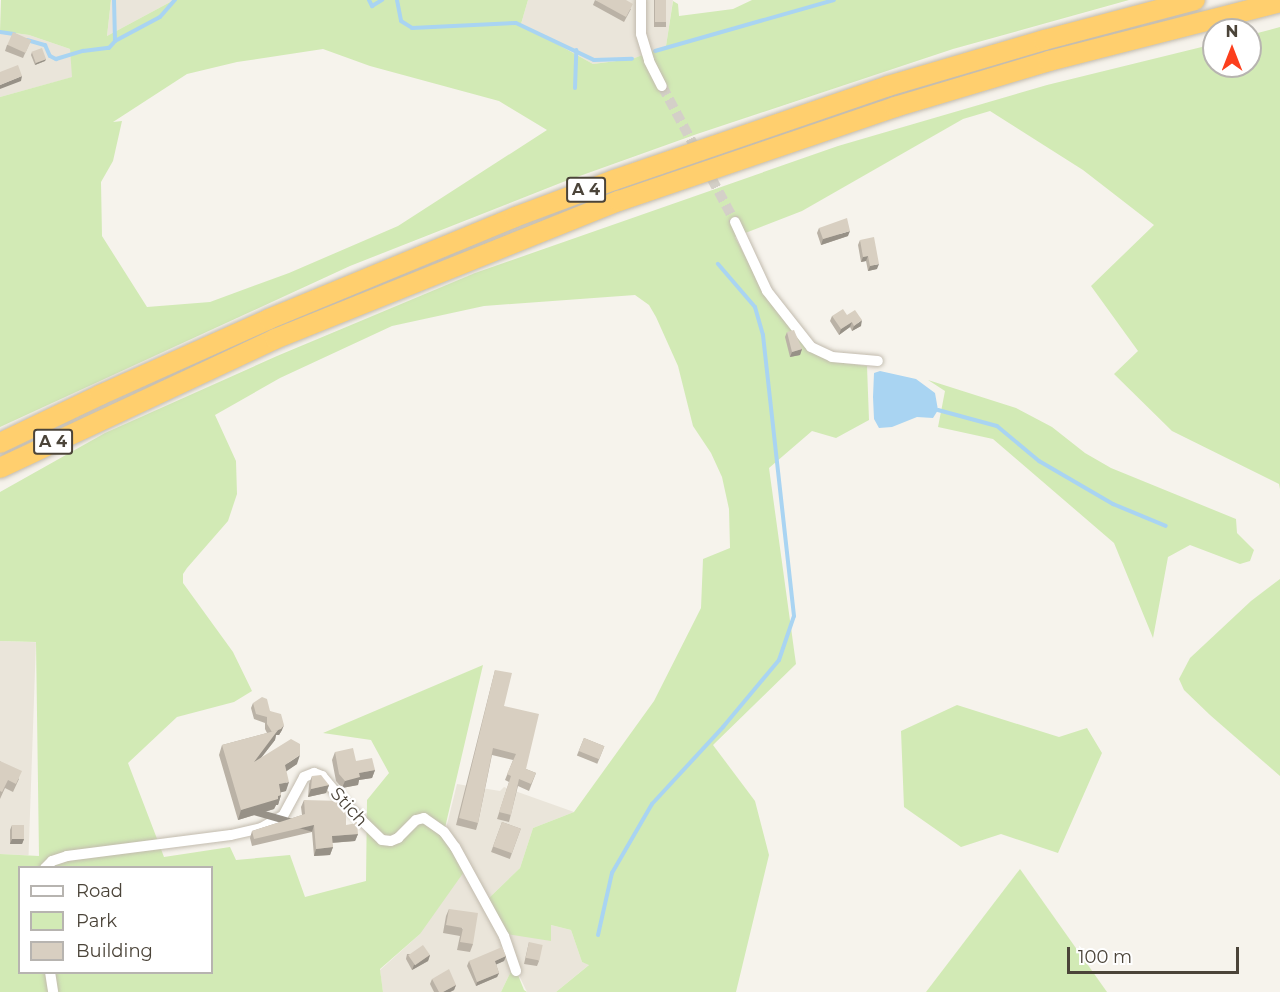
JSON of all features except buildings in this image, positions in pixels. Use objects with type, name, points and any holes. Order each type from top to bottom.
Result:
[{"type":"highway","name":"A 4","points":[[0,443],[269,319],[472,235],[603,184],[888,86],[1044,40],[1195,0]]},
{"type":"highway","name":"A 4","points":[[0,468],[275,339],[619,201],[906,104],[1071,55],[1280,2]]},
{"type":"street","points":[[641,0],[641,34],[649,61],[662,86]]},
{"type":"street","points":[[735,222],[767,291],[811,347],[832,357],[878,361]]},
{"type":"street","name":"Stich","points":[[46,866],[52,861],[67,856],[231,835],[261,828],[283,816],[304,777],[314,773],[322,776],[346,805],[382,840],[391,842],[416,820],[424,818],[444,832],[504,936],[516,971]]},
{"type":"street","points":[[50,974],[52,992]]},
{"type":"shaded area","points":[[111,0],[174,0],[107,36]]},
{"type":"shaded area","points":[[528,0],[673,0],[666,46],[632,59],[593,64],[521,24]]},
{"type":"shaded area","points":[[0,31],[29,35],[70,49],[73,77],[0,97]]},
{"type":"shaded area","points":[[0,641],[36,642],[29,855],[0,854]]},
{"type":"shaded area","points":[[457,784],[500,791],[504,787],[574,812],[533,828],[520,868],[490,897],[551,940],[551,925],[571,930],[582,962],[590,964],[556,992],[527,992],[514,965],[501,992],[383,992],[380,970],[420,934]]},
{"type":"green space","points":[[1,0],[111,0],[107,36],[174,0],[528,0],[521,24],[593,64],[632,59],[666,46],[673,1],[678,4],[679,16],[733,9],[752,0],[1129,0],[953,49],[697,134],[563,182],[350,266],[0,427],[0,97],[72,77],[70,49],[29,35],[0,31]],"holes":[[[323,49],[370,66],[499,101],[547,130],[398,226],[289,273],[210,302],[147,307],[102,236],[101,182],[113,161],[122,121],[113,122],[187,74],[237,62]]]},
{"type":"green space","points":[[1280,27],[1280,489],[1279,484],[1172,431],[1114,374],[1138,351],[1091,286],[1154,225],[1083,170],[990,111],[963,119],[802,211],[735,237],[763,290],[828,361],[867,366],[869,420],[836,438],[812,431],[769,468],[796,664],[713,745],[755,801],[769,855],[736,992],[556,992],[589,965],[582,962],[571,930],[551,925],[551,941],[507,934],[489,903],[490,897],[520,868],[533,828],[574,812],[654,701],[701,608],[703,559],[730,548],[729,509],[722,477],[711,453],[693,426],[678,366],[656,317],[649,305],[635,295],[484,306],[392,326],[280,378],[215,415],[236,461],[237,494],[228,521],[187,568],[183,574],[183,583],[233,652],[252,691],[234,702],[177,717],[128,763],[164,857],[230,847],[236,860],[290,855],[305,897],[366,881],[367,800],[389,773],[371,740],[323,733],[483,665],[444,832],[466,869],[420,934],[380,969],[383,992],[0,992],[0,854],[39,856],[36,642],[0,641],[0,492],[105,433],[277,356],[475,273],[838,146],[1047,85],[1202,47],[1202,78],[1262,78],[1262,32]]},
{"type":"green space","points":[[928,380],[1016,408],[1052,427],[1085,453],[1111,468],[1236,519],[1237,533],[1254,550],[1250,561],[1240,564],[1190,545],[1168,557],[1153,638],[1114,543],[993,439],[938,427],[945,391]]},
{"type":"green space","points":[[1280,579],[1280,776],[1210,715],[1184,690],[1179,679],[1190,658],[1251,601]]},
{"type":"green space","points":[[957,705],[1059,737],[1087,728],[1102,753],[1058,853],[1001,834],[961,847],[904,807],[901,731]]},
{"type":"green space","points":[[1020,869],[1107,992],[926,992]]},
{"type":"green space","points":[[514,965],[524,990],[527,992],[501,992]]},
{"type":"water","points":[[880,371],[916,379],[935,393],[938,410],[933,418],[917,417],[892,427],[879,428],[874,419],[873,397],[874,373]]},
{"type":"waterway","points":[[114,0],[115,41]]},
{"type":"waterway","points":[[27,40],[45,45],[50,56],[56,59],[83,51],[109,48],[115,41],[160,17],[175,0]]},
{"type":"waterway","points":[[369,0],[372,6],[382,0]]},
{"type":"waterway","points":[[397,0],[401,21],[412,28],[516,23],[594,60],[632,59]]},
{"type":"waterway","points":[[655,51],[834,0]]},
{"type":"waterway","points":[[0,32],[14,34]]},
{"type":"waterway","points":[[575,88],[576,50]]},
{"type":"waterway","points":[[598,935],[612,873],[652,804],[723,727],[779,660],[794,616],[763,335],[755,307],[718,264]]},
{"type":"waterway","points":[[938,410],[997,426],[1039,461],[1113,504],[1166,526]]},
{"type":"tunnel","points":[[662,86],[735,222]]}]
